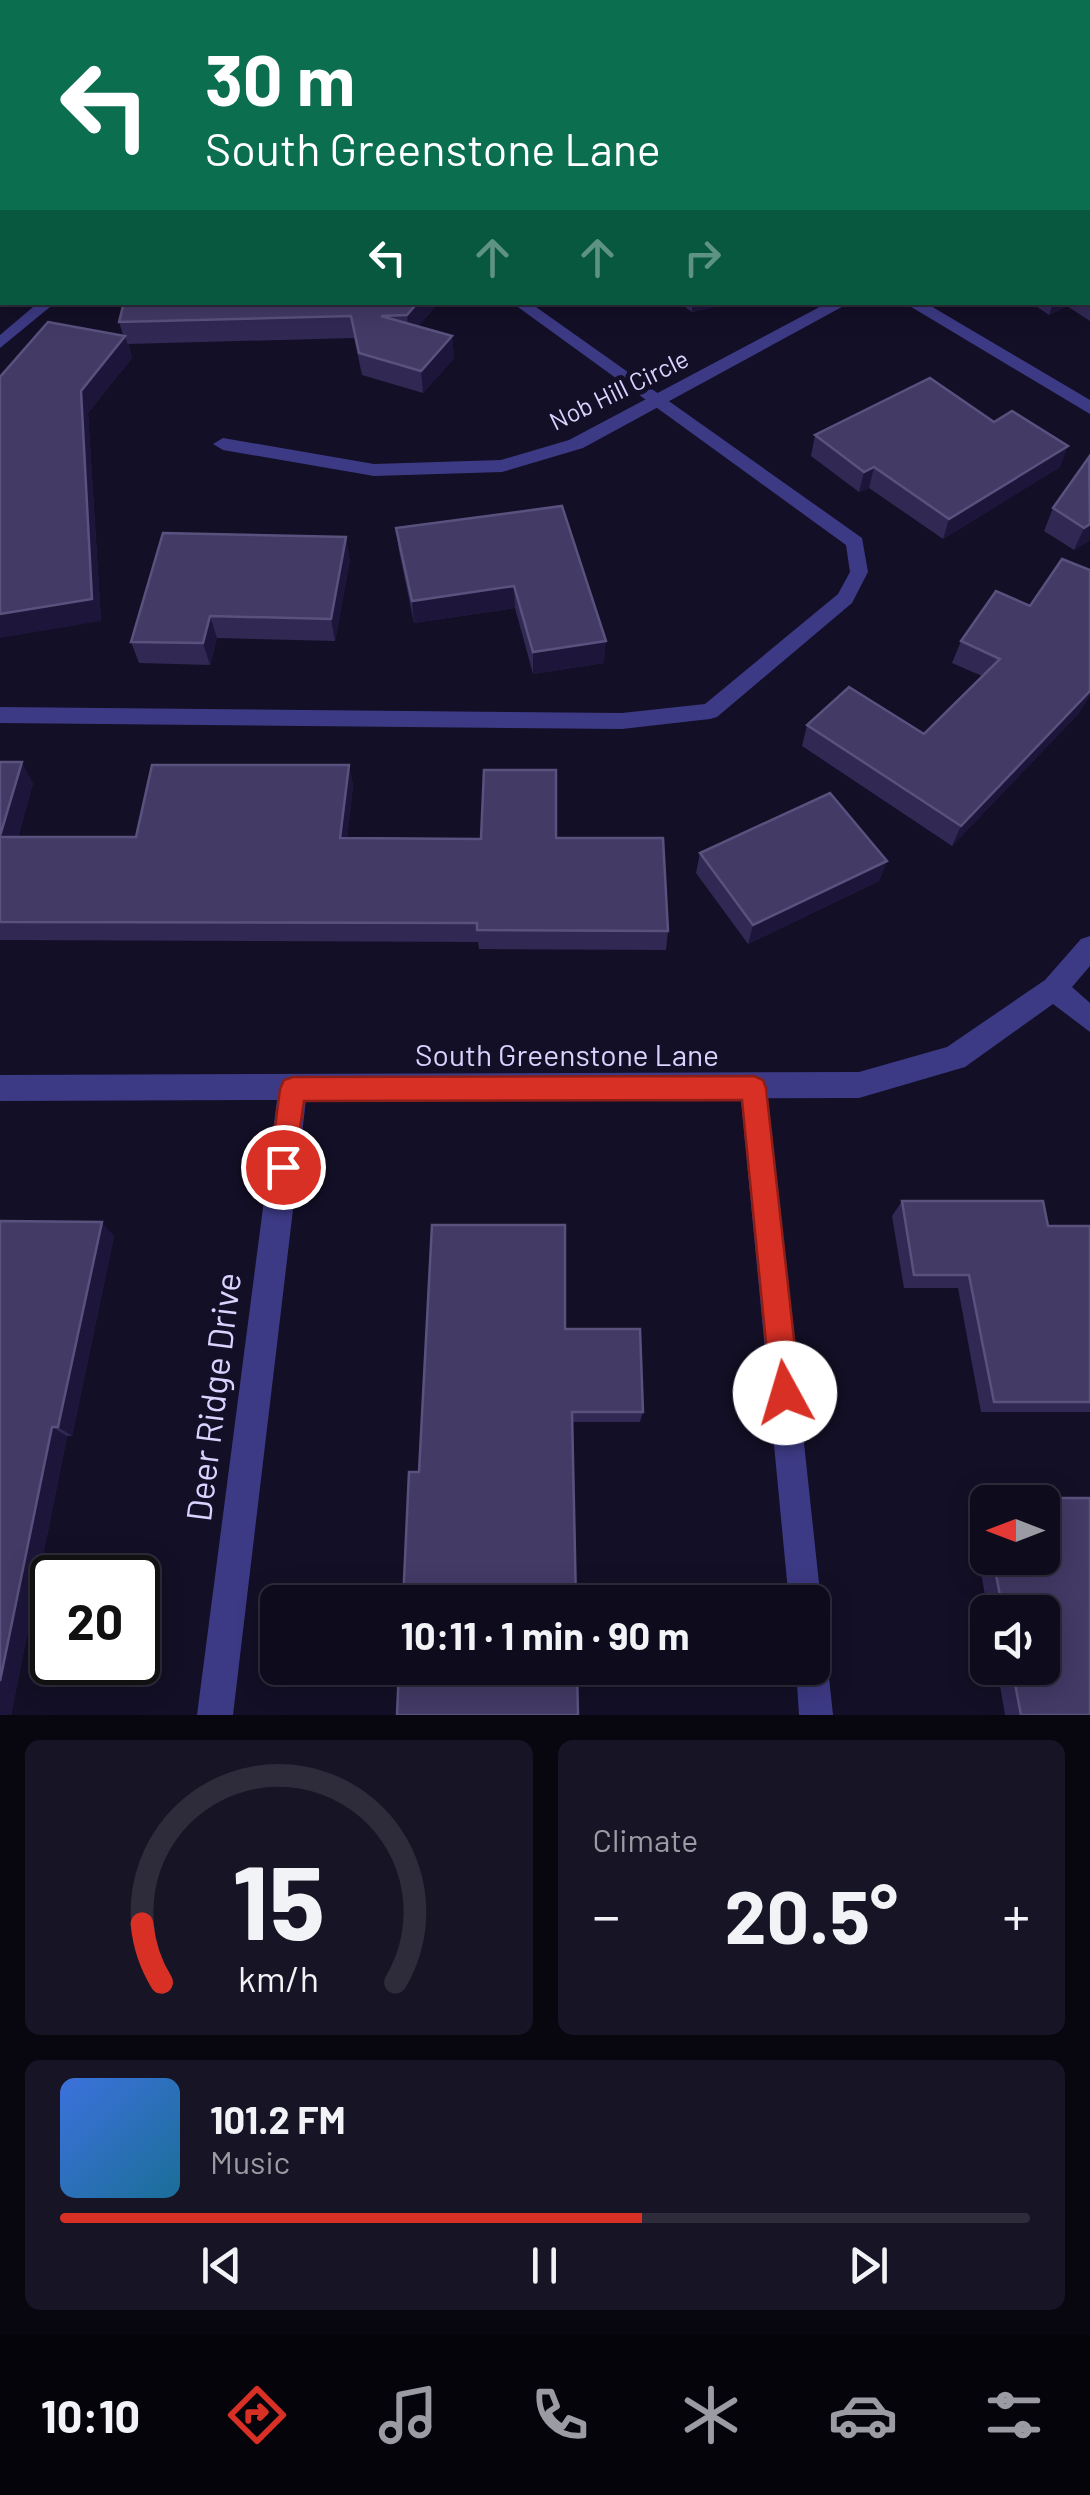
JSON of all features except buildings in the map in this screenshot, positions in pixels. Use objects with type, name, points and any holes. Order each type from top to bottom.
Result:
[{"type":"street","name":"Nob Hill Circle","points":[[224,444],[374,470],[502,466],[576,444],[837,305]]},
{"type":"street","points":[[916,305],[1090,408]]},
{"type":"street","name":"South Greenstone Lane","points":[[0,1088],[859,1085],[955,1058],[1054,988],[1090,948]]},
{"type":"street","points":[[1054,988],[1090,1020]]},
{"type":"street","name":"Deer Ridge Drive","points":[[215,1715],[293,1089]]},
{"type":"lane","points":[[0,343],[45,305]]},
{"type":"lane","points":[[0,715],[622,721],[710,711],[845,598],[859,572],[856,542],[522,305]]},
{"type":"lane","points":[[754,1088],[804,1585]]},
{"type":"lane","points":[[813,1685],[816,1715]]},
{"type":"route","points":[[283,1167],[293,1089],[754,1088],[785,1393]]}]
